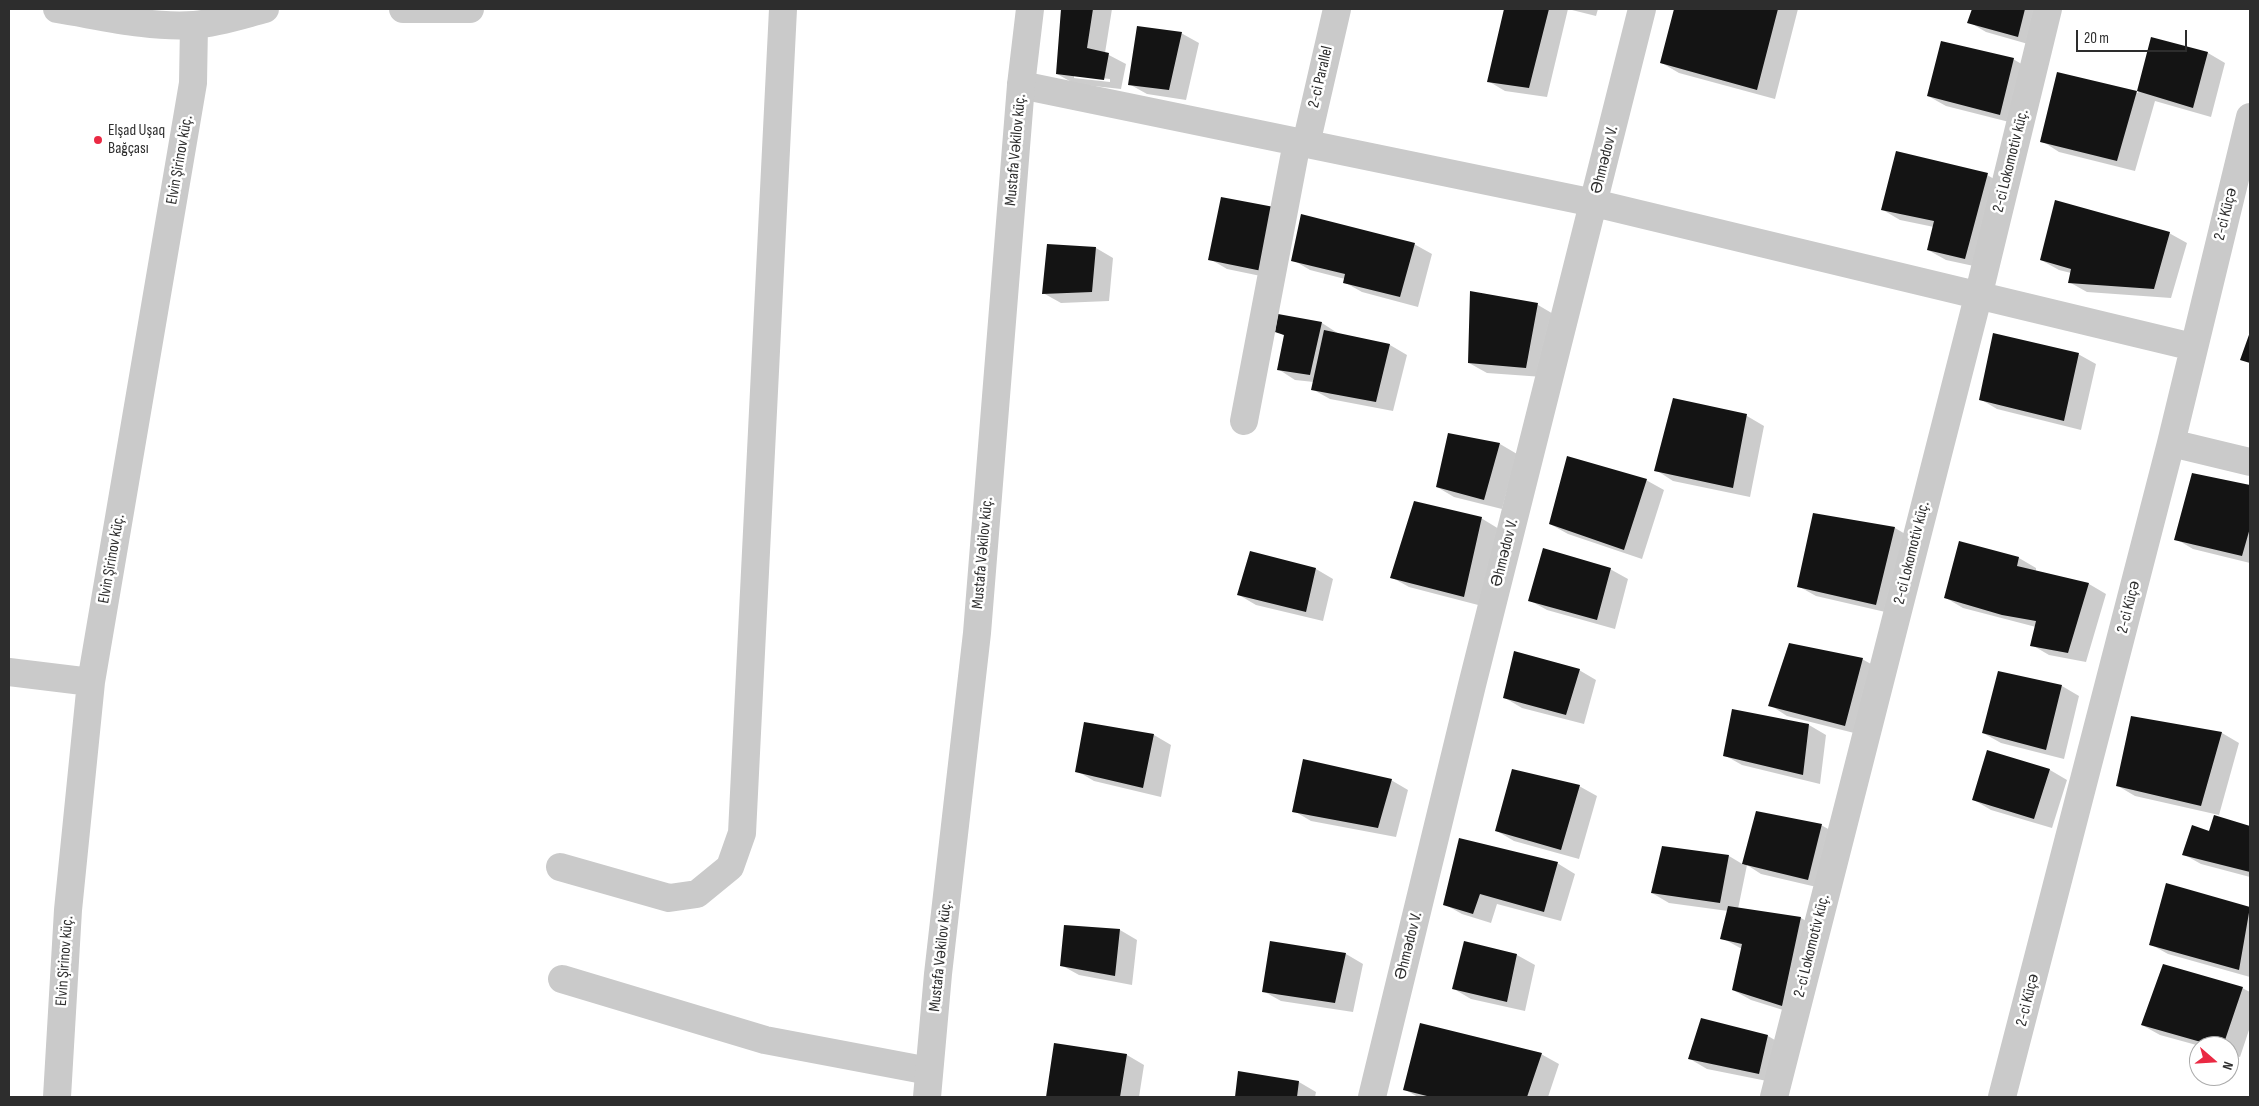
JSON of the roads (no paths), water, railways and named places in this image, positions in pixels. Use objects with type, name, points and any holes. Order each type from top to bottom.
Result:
[{"type":"street","points":[[56,9],[152,24],[194,25],[221,21],[265,9]]},
{"type":"street","points":[[403,9],[470,9]]},
{"type":"street","points":[[560,867],[669,898],[697,894],[730,867],[742,833],[783,9]]},
{"type":"street","name":"Mustafa Vəkilov küç.","points":[[928,1084],[977,633],[1022,84],[1030,9]]},
{"type":"street","name":"2-ci Parallel","points":[[1244,421],[1301,143],[1337,9]]},
{"type":"street","name":"Əhmədov V.","points":[[1372,1097],[1472,685],[1642,9]]},
{"type":"street","name":"2-ci Lokomotiv küç.","points":[[1774,1097],[1978,297],[2048,9]]},
{"type":"street","name":"Elvin Şirinov küç.","points":[[57,1097],[68,910],[91,682],[193,83],[194,25]]},
{"type":"street","points":[[1022,84],[1594,203],[1978,297],[2193,347]]},
{"type":"street","name":"2-ci Küçə","points":[[2002,1097],[2171,443],[2250,117]]},
{"type":"street","points":[[2171,443],[2250,462]]},
{"type":"street","points":[[9,672],[91,682]]},
{"type":"street","points":[[562,979],[765,1040],[928,1084]]},
{"type":"place","name":"Elşad Uşaq Bağçası","points":[[98,140]]}]
